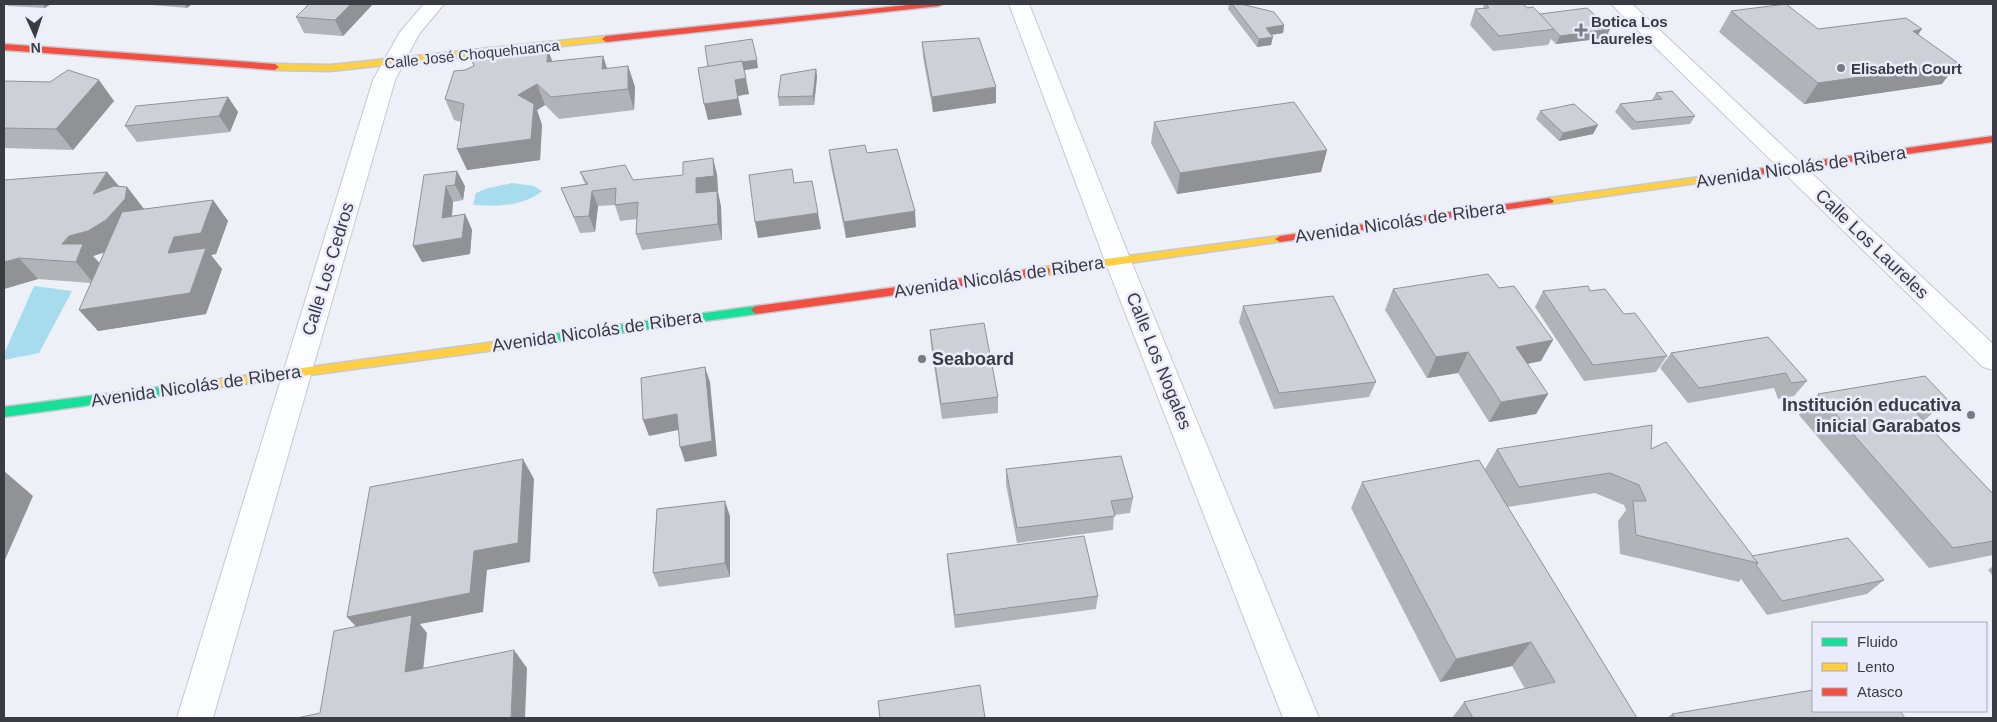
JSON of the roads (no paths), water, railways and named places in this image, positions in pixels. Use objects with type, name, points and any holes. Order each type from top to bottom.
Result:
[{"type":"street","name":"Calle Los Cedros","points":[[195,718],[384,80],[410,32],[434,4]]},
{"type":"street","name":"Calle José Choquehuanca","points":[[4,47],[272,67],[330,68],[939,4]]},
{"type":"street","name":"Calle Los Nogales","points":[[1019,4],[1118,261],[1301,718]]},
{"type":"street","name":"Calle Los Laureles","points":[[1621,4],[1993,360]]},
{"type":"street","name":"Avenida Nicolás de Ribera","points":[[4,412],[1118,261],[1993,139]]},
{"type":"water","points":[[512,183],[534,186],[542,191],[518,203],[473,205],[476,193],[488,188]]},
{"type":"water","points":[[34,286],[72,291],[39,353],[4,360],[4,354]]},
{"type":"place","name":"Botica Los Laureles","points":[[1581,30]]},
{"type":"place","name":"Elisabeth Court","points":[[1841,68]]},
{"type":"place","name":"Seaboard","points":[[922,359]]},
{"type":"place","name":"Institución educativa inicial Garabatos","points":[[1971,415]]}]
